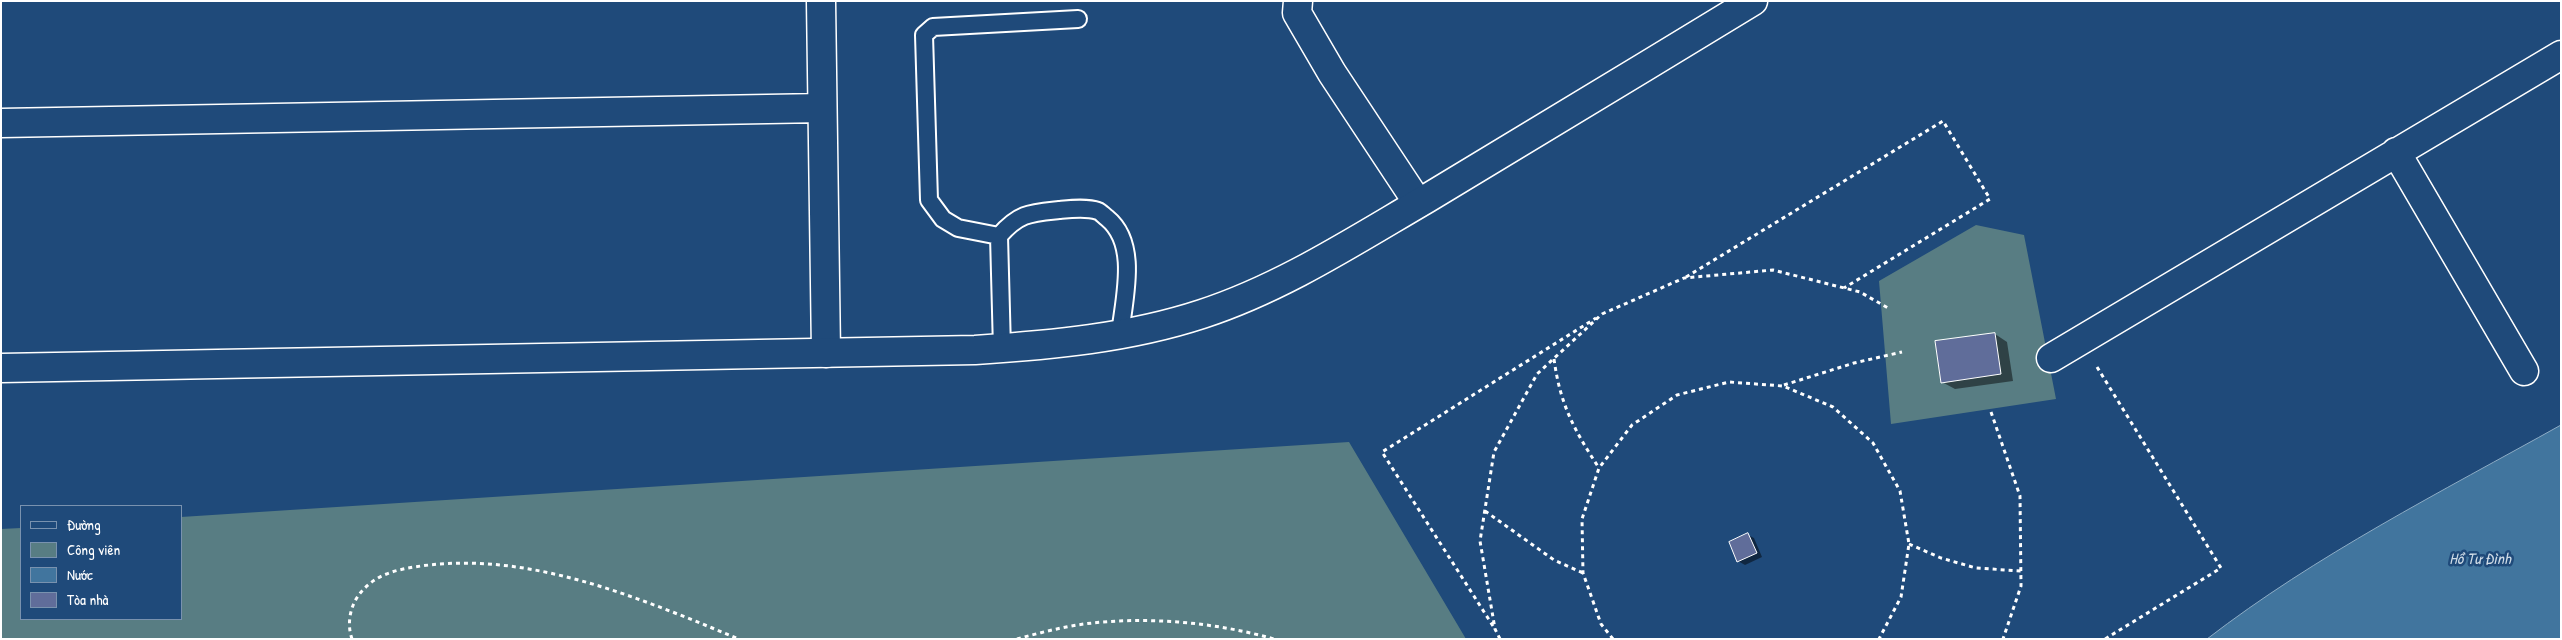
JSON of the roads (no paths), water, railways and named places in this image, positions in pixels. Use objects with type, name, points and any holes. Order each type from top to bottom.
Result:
[{"type":"street","points":[[821,1],[826,353]]},
{"type":"street","points":[[1,368],[1002,349],[1043,346],[1162,326],[1245,298],[1305,268],[1418,203],[1753,1]]},
{"type":"street","points":[[1294,5],[1332,73],[1418,203]]},
{"type":"street","points":[[2051,358],[2561,55]]},
{"type":"street","points":[[1,122],[822,108]]},
{"type":"street","points":[[2396,152],[2524,371]]},
{"type":"lane","points":[[999,236],[958,228],[943,219],[929,200],[924,35],[933,27],[1078,19]]},
{"type":"lane","points":[[1002,349],[999,236],[1023,214],[1071,209],[1098,210],[1115,225],[1125,248],[1127,274],[1120,334]]},
{"type":"water","name":"Hồ Tư Đình","points":[[2561,425],[2561,639],[2207,639],[2249,608],[2335,552]]}]
